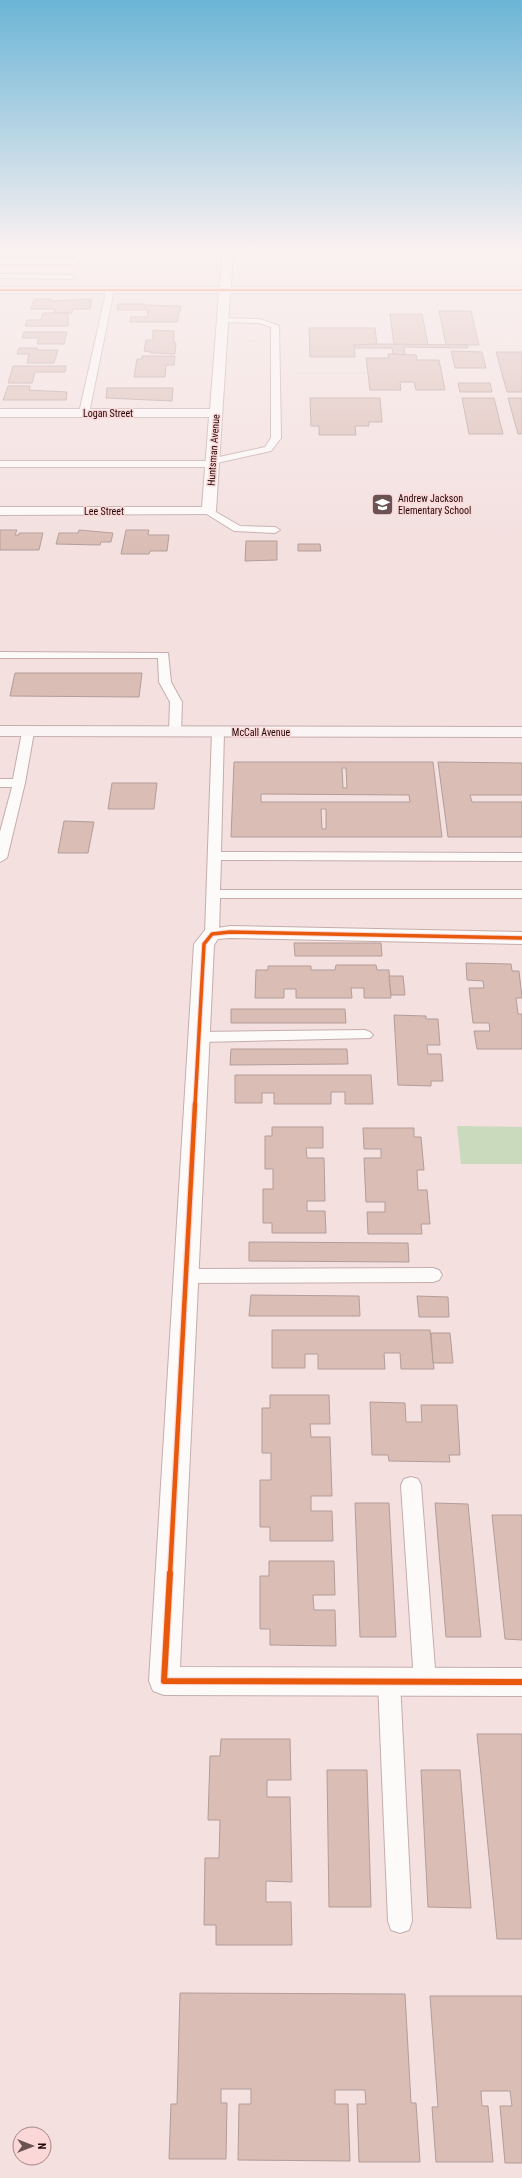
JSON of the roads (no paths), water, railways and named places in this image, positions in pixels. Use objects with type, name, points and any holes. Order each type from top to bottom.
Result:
[{"type":"main road","name":"McCall Avenue","points":[[0,731],[522,732]]},
{"type":"street","name":"Huntsman Avenue","points":[[209,511],[222,348]]},
{"type":"street","name":"Logan Street","points":[[0,413],[216,413]]},
{"type":"street","name":"Lee Street","points":[[0,511],[209,511]]},
{"type":"street","points":[[522,938],[230,932],[212,934],[204,944],[164,1681],[522,1682]]},
{"type":"lane","points":[[84,413],[98,348]]},
{"type":"lane","points":[[0,464],[213,462],[268,449],[272,446],[276,438],[275,348]]},
{"type":"lane","points":[[209,511],[238,529],[275,530]]},
{"type":"lane","points":[[0,655],[164,655],[165,682],[176,702],[175,732]]},
{"type":"lane","points":[[0,858],[19,783],[28,732]]},
{"type":"lane","points":[[212,934],[218,732]]},
{"type":"lane","points":[[0,783],[19,783]]},
{"type":"lane","points":[[214,856],[522,857]]},
{"type":"lane","points":[[212,894],[522,894]]},
{"type":"lane","points":[[200,1037],[365,1035]]},
{"type":"lane","points":[[187,1276],[433,1275]]},
{"type":"lane","points":[[411,1485],[425,1682]]},
{"type":"lane","points":[[389,1682],[400,1921]]},
{"type":"place","name":"Andrew Jackson Elementary School","points":[[382,504]]}]
